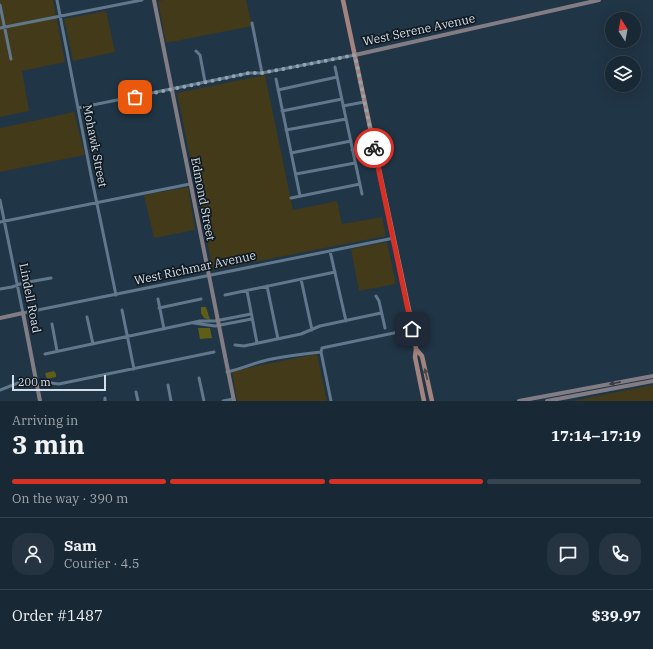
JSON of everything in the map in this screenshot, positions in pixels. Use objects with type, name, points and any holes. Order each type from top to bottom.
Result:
[{"type":"main road","points":[[344,0],[364,102],[394,238],[416,349],[415,357],[424,401]]},
{"type":"main road","points":[[416,349],[422,356],[432,401]]},
{"type":"street","name":"Mohawk Street","points":[[57,0],[116,295]]},
{"type":"street","points":[[0,28],[142,0]]},
{"type":"street","name":"Edmond Street","points":[[154,0],[233,400]]},
{"type":"street","name":"West Serene Avenue","points":[[78,108],[172,90],[249,73],[262,73],[355,55],[599,0]]},
{"type":"street","points":[[0,5],[11,59]]},
{"type":"street","points":[[252,22],[262,73]]},
{"type":"street","points":[[196,51],[200,55],[205,82]]},
{"type":"street","points":[[335,67],[362,194]]},
{"type":"street","points":[[278,90],[337,78]]},
{"type":"street","points":[[276,79],[300,196]]},
{"type":"street","points":[[282,112],[342,99]]},
{"type":"street","points":[[343,106],[364,102]]},
{"type":"street","points":[[286,130],[346,118]]},
{"type":"street","points":[[291,153],[350,141]]},
{"type":"street","points":[[352,150],[374,145]]},
{"type":"street","points":[[296,174],[355,163]]},
{"type":"street","points":[[0,222],[190,184]]},
{"type":"street","points":[[291,198],[360,184]]},
{"type":"street","name":"Lindell Road","points":[[0,200],[40,401]]},
{"type":"street","name":"West Richmar Avenue","points":[[0,318],[394,238]]},
{"type":"street","points":[[330,251],[346,321]]},
{"type":"street","points":[[225,295],[335,272]]},
{"type":"street","points":[[0,289],[51,278]]},
{"type":"street","points":[[301,279],[312,330]]},
{"type":"street","points":[[267,286],[278,339]]},
{"type":"street","points":[[247,290],[257,343]]},
{"type":"street","points":[[376,296],[379,301],[385,328]]},
{"type":"street","points":[[158,299],[164,329]]},
{"type":"street","points":[[159,308],[201,299]]},
{"type":"street","points":[[122,310],[134,369]]},
{"type":"street","points":[[218,323],[251,314]]},
{"type":"street","points":[[235,345],[244,346],[278,339],[301,334],[320,326],[381,314]]},
{"type":"street","points":[[88,317],[93,344]]},
{"type":"street","points":[[45,354],[202,321],[218,323],[252,318]]},
{"type":"street","points":[[52,324],[57,351]]},
{"type":"street","points":[[228,372],[266,361],[321,350],[324,347],[412,329]]},
{"type":"street","points":[[321,350],[331,401]]},
{"type":"street","points":[[52,384],[59,384],[214,352]]},
{"type":"street","points":[[519,401],[653,376]]},
{"type":"street","points":[[199,378],[204,401]]},
{"type":"street","points":[[547,401],[653,381]]},
{"type":"street","points":[[0,390],[25,382]]},
{"type":"street","points":[[168,385],[171,401]]},
{"type":"street","points":[[136,392],[138,401]]},
{"type":"street","points":[[223,401],[233,400]]},
{"type":"shaded area","points":[[201,307],[206,307],[210,320],[204,318],[201,313]]},
{"type":"shaded area","points":[[198,328],[210,328],[212,338],[200,339]]},
{"type":"shaded area","points":[[54,371],[56,377],[47,379],[45,373]]},
{"type":"sand","points":[[0,0],[53,0],[65,62],[22,71],[29,111],[0,117]]},
{"type":"sand","points":[[246,0],[252,26],[166,43],[158,1]]},
{"type":"sand","points":[[106,11],[115,52],[73,61],[64,19]]},
{"type":"sand","points":[[265,75],[293,210],[337,201],[342,224],[382,217],[386,236],[213,270],[177,93]]},
{"type":"sand","points":[[74,112],[85,155],[0,172],[0,128]]},
{"type":"sand","points":[[188,187],[195,230],[154,238],[144,195]]},
{"type":"sand","points":[[387,242],[396,284],[359,291],[351,249]]},
{"type":"sand","points":[[317,354],[327,401],[237,401],[232,371]]},
{"type":"sand","points":[[653,385],[653,401],[572,401]]},
{"type":"way so far","points":[[135,97],[249,73],[262,73],[355,55],[374,148]]},
{"type":"route","points":[[374,148],[412,329]]}]
